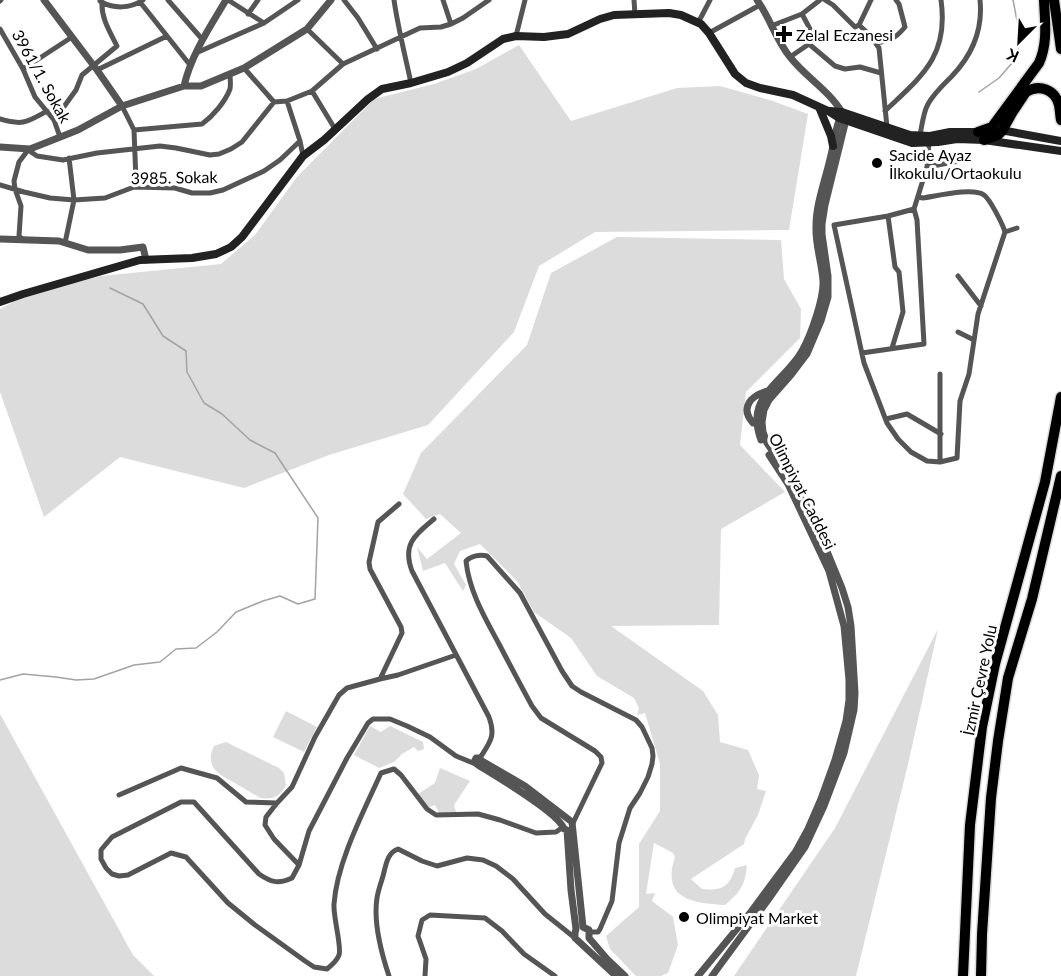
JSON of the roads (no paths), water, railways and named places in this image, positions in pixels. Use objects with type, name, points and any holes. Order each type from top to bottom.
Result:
[{"type":"highway","points":[[1001,132],[1043,54],[1044,0]]},
{"type":"highway","points":[[1054,0],[1061,49]]},
{"type":"highway","points":[[1001,132],[1026,92],[1033,88],[1040,87],[1052,92],[1059,104],[1061,120]]},
{"type":"highway","points":[[981,136],[992,128],[1001,132]]},
{"type":"highway","name":"İzmir Çevre Yolu","points":[[963,976],[970,825],[982,727],[995,664],[1045,483],[1061,397]]},
{"type":"highway","name":"İzmir Çevre Yolu","points":[[981,976],[981,934],[991,798],[1008,678],[1032,599],[1061,476]]},
{"type":"main road","points":[[0,302],[116,266],[146,260],[192,258],[216,254],[231,247],[242,237],[303,156],[382,88],[411,83],[448,72],[467,63],[503,39],[516,36],[544,37],[568,34],[614,15],[669,13],[698,22],[709,33],[735,74],[746,83],[793,95],[842,117],[912,142],[929,143],[1001,132],[1061,141]]},
{"type":"main road","points":[[819,106],[833,146]]},
{"type":"main road","points":[[842,117],[887,127],[910,135],[930,136],[950,132],[981,136]]},
{"type":"main road","points":[[1001,132],[1061,151]]},
{"type":"street","points":[[44,0],[122,105],[134,130],[136,181],[134,187]]},
{"type":"street","points":[[168,0],[202,39]]},
{"type":"street","points":[[184,86],[190,65],[202,39],[227,0],[264,23]]},
{"type":"street","points":[[248,14],[258,0]]},
{"type":"street","points":[[196,53],[264,23],[298,0]]},
{"type":"street","points":[[22,239],[19,236],[21,206],[14,181],[19,162],[28,150],[78,130],[122,105],[184,86],[201,86],[244,68],[307,29],[331,0]]},
{"type":"street","points":[[344,0],[377,49]]},
{"type":"street","points":[[394,0],[411,83]]},
{"type":"street","points":[[443,0],[451,24]]},
{"type":"street","points":[[0,147],[28,150],[37,156],[63,160],[97,153],[160,146],[210,155],[219,154],[242,142],[274,102],[312,91],[343,64],[420,28],[451,24],[482,6],[487,0]]},
{"type":"street","points":[[516,36],[525,0]]},
{"type":"street","points":[[634,0],[635,15]]},
{"type":"street","points":[[698,22],[710,0]]},
{"type":"street","points":[[771,26],[802,14],[820,0]]},
{"type":"street","points":[[825,0],[855,27],[860,25]]},
{"type":"street","points":[[860,25],[871,0]]},
{"type":"street","points":[[885,111],[915,83],[937,52],[943,26],[941,0]]},
{"type":"street","points":[[920,135],[927,105],[966,59],[973,46],[978,33],[980,0]]},
{"type":"street","points":[[95,68],[117,46],[101,11],[100,1],[130,6],[142,1],[190,65]]},
{"type":"street","points":[[876,43],[897,37],[904,27],[900,1]]},
{"type":"street","points":[[709,33],[759,2],[780,44],[801,70],[831,96],[842,117],[822,224],[828,297],[807,354],[769,400],[761,418],[756,422]]},
{"type":"street","points":[[790,57],[816,36],[802,14]]},
{"type":"street","points":[[860,25],[879,48],[887,127]]},
{"type":"street","name":"3961/1. Sokak","points":[[0,29],[23,69],[35,97],[54,120],[60,137]]},
{"type":"street","points":[[307,29],[343,64]]},
{"type":"street","points":[[56,125],[82,75],[167,36]]},
{"type":"street","points":[[23,69],[72,37]]},
{"type":"street","points":[[808,44],[835,66],[845,69],[860,67],[881,72]]},
{"type":"street","points":[[244,68],[274,102]]},
{"type":"street","points":[[134,130],[202,124],[211,118],[231,87],[230,74]]},
{"type":"street","points":[[312,91],[335,129]]},
{"type":"street","points":[[287,100],[303,156]]},
{"type":"street","points":[[0,119],[20,124],[47,111]]},
{"type":"street","name":"Olimpiyat Caddesi","points":[[698,976],[750,913],[796,851],[831,770],[846,721],[849,680],[844,626],[829,571],[788,484],[762,443],[756,422],[757,411],[768,391],[802,352],[820,305],[824,283],[816,225],[833,146],[842,117]]},
{"type":"street","name":"3985. Sokak","points":[[0,185],[50,198],[74,200],[105,198],[134,187],[175,188],[192,193],[210,193],[223,190],[264,171],[300,141]]},
{"type":"street","points":[[862,353],[924,344],[917,220],[914,209],[927,167],[929,143]]},
{"type":"street","points":[[65,243],[74,200],[69,158]]},
{"type":"street","points":[[927,167],[959,161]]},
{"type":"street","points":[[914,209],[834,225],[864,363],[886,419],[898,439],[911,452],[927,461],[940,462],[957,458],[960,401],[969,374],[981,306],[1005,232],[988,200],[981,194],[967,192],[922,198],[918,196]]},
{"type":"street","points":[[888,216],[895,267],[899,272],[903,312],[892,348]]},
{"type":"street","points":[[1005,232],[1017,228]]},
{"type":"street","points":[[0,239],[59,241],[88,250],[143,247],[146,260]]},
{"type":"street","points":[[958,276],[981,306]]},
{"type":"street","points":[[958,332],[974,340]]},
{"type":"street","points":[[940,374],[940,462]]},
{"type":"street","name":"Olimpiyat Caddesi","points":[[712,976],[805,847],[824,806],[844,753],[854,702],[851,626],[842,588],[813,517],[767,443],[762,422],[764,410]]},
{"type":"street","points":[[886,419],[907,414],[940,434]]},
{"type":"street","points":[[380,678],[402,633],[370,569],[369,562],[378,522],[399,504]]},
{"type":"street","points":[[434,519],[417,533],[411,542],[408,560],[489,717],[492,726],[491,740],[480,761]]},
{"type":"street","points":[[578,940],[586,941],[589,935],[598,932],[612,901],[619,843],[630,808],[640,793],[650,770],[652,748],[636,720],[572,686],[520,593],[487,556],[482,555],[474,556],[466,561],[472,590],[532,706],[541,718],[601,757],[602,763],[568,825],[556,832],[536,833],[478,814],[436,815],[427,809],[394,769],[381,773],[351,842],[336,888],[333,907],[340,953],[327,969],[314,967],[255,925],[228,903],[186,857],[171,853],[128,875],[119,876],[112,874],[106,868],[101,859],[101,850],[111,837],[180,802],[188,801],[194,802],[259,874],[266,879],[282,882],[292,878],[299,865],[309,831],[368,723],[374,719],[390,719],[430,737],[456,756],[480,761],[525,786],[568,825],[580,928]]},
{"type":"street","points":[[299,865],[274,839],[265,825],[266,817],[292,787],[315,736],[339,695],[347,688],[421,668],[456,655]]},
{"type":"street","points":[[119,795],[181,768],[217,778],[246,802],[277,803]]},
{"type":"street","points":[[389,976],[376,922],[377,899],[387,859],[392,851],[398,849],[437,866],[467,858],[483,860],[496,866],[513,879],[545,914],[578,940],[616,976]]},
{"type":"street","points":[[425,976],[426,959],[418,936],[422,920],[430,915],[485,918],[502,931],[524,954],[555,976]]},
{"type":"street","points":[[578,940],[575,933],[580,928],[587,928],[589,935],[607,959],[625,976]]},
{"type":"waterway","points":[[979,92],[999,78],[1012,63],[1021,41],[1013,0]]},
{"type":"waterway","points":[[0,680],[23,674],[76,680],[94,679],[134,665],[160,662],[176,649],[196,648],[217,632],[236,612],[263,601],[280,596],[298,604],[315,599],[318,518],[275,453],[250,440],[222,414],[204,403],[187,372],[186,351],[163,336],[143,304],[110,288]]},
{"type":"place","name":"Zelal Eczanesi","points":[[784,34]]},
{"type":"place","name":"Sacide Ayaz İlkokulu/Ortaokulu","points":[[877,163]]},
{"type":"place","name":"Olimpiyat Market","points":[[684,917]]}]
